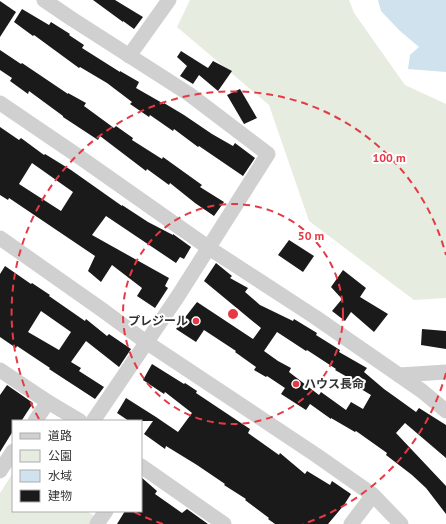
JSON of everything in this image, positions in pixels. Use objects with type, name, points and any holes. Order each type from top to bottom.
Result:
[{"type":"street","points":[[44,0],[189,94],[268,154],[178,296],[94,420]]},
{"type":"street","points":[[129,56],[169,0]]},
{"type":"street","points":[[0,103],[209,248],[399,375],[422,391],[446,411]]},
{"type":"street","points":[[0,238],[146,342],[316,455],[373,495],[401,524]]},
{"type":"street","points":[[0,370],[78,420]]},
{"type":"street","points":[[399,375],[446,372]]},
{"type":"street","points":[[36,420],[48,402]]},
{"type":"street","points":[[0,471],[12,453]]},
{"type":"street","points":[[142,467],[224,524]]},
{"type":"street","points":[[351,524],[373,495]]},
{"type":"street","points":[[97,524],[105,512]]},
{"type":"green space","points":[[190,0],[349,0],[354,13],[405,85],[446,104],[446,298],[414,300],[309,221],[269,105],[177,27]]},
{"type":"green space","points":[[12,475],[12,512],[88,512],[95,516],[91,524],[0,524],[0,493]]},
{"type":"water","points":[[378,0],[446,0],[446,72],[408,69],[410,55],[419,47],[399,30],[381,11]]},
{"type":"building","points":[[93,0],[115,0],[143,17],[134,29]]},
{"type":"building","points":[[0,1],[16,12],[0,37]]},
{"type":"building","points":[[22,9],[49,25],[51,22],[70,34],[69,35],[84,45],[82,48],[139,82],[136,88],[164,103],[233,146],[235,143],[255,158],[243,176],[199,146],[198,147],[174,129],[173,131],[150,115],[149,117],[130,104],[132,102],[107,83],[80,67],[79,68],[14,22]]},
{"type":"building","points":[[0,50],[68,94],[86,103],[84,106],[114,128],[116,126],[133,138],[132,140],[162,159],[163,157],[202,185],[200,187],[224,202],[214,216],[170,183],[169,185],[147,169],[146,171],[100,136],[98,140],[63,117],[29,91],[28,94],[10,81],[12,78],[0,70]]},
{"type":"building","points":[[181,51],[208,68],[213,61],[232,71],[218,91],[199,75],[193,84],[180,76],[187,66],[177,57]]},
{"type":"building","points":[[240,89],[257,118],[244,124],[227,95]]},
{"type":"building","points":[[0,127],[19,140],[21,138],[44,155],[45,154],[71,170],[122,206],[148,222],[173,234],[191,247],[184,259],[180,257],[176,263],[106,216],[92,235],[169,278],[165,286],[168,288],[155,308],[137,296],[142,288],[112,265],[101,282],[88,271],[95,256],[9,198],[8,200],[0,195]],"holes":[[[32,163],[73,192],[61,211],[19,184]]]},
{"type":"building","points":[[289,240],[314,256],[303,272],[278,255]]},
{"type":"building","points":[[216,263],[232,276],[230,278],[248,288],[245,292],[260,305],[293,321],[294,319],[317,333],[316,335],[340,350],[339,352],[367,368],[364,372],[384,389],[416,412],[419,408],[446,425],[446,458],[405,423],[396,433],[446,486],[446,514],[426,488],[412,475],[386,455],[387,453],[356,431],[355,432],[331,419],[310,404],[306,410],[281,394],[285,388],[267,376],[266,377],[254,370],[256,367],[235,352],[236,351],[204,330],[196,342],[176,329],[197,302],[253,339],[261,328],[204,281]],"holes":[[[277,332],[306,351],[307,350],[336,369],[335,370],[363,386],[361,389],[371,395],[363,409],[351,402],[346,410],[321,392],[319,395],[289,372],[291,368],[264,351]]]},
{"type":"building","points":[[5,266],[50,295],[49,296],[85,321],[86,319],[107,336],[109,334],[131,349],[119,367],[86,341],[71,362],[81,368],[79,371],[104,387],[95,399],[17,346],[16,348],[0,337],[0,274]],"holes":[[[41,311],[71,332],[59,350],[28,332]]]},
{"type":"building","points":[[343,270],[366,288],[360,297],[388,314],[374,332],[351,312],[345,321],[332,311],[342,299],[331,287]]},
{"type":"building","points":[[422,329],[446,331],[446,349],[421,345]]},
{"type":"building","points":[[152,364],[184,384],[185,383],[197,391],[196,393],[250,429],[248,433],[279,455],[280,453],[305,474],[307,471],[330,485],[332,481],[351,494],[328,524],[275,524],[245,500],[246,499],[224,485],[225,484],[166,446],[165,449],[144,434],[153,421],[128,420],[117,413],[126,398],[178,432],[192,413],[165,392],[164,394],[143,380]]},
{"type":"building","points":[[7,385],[33,403],[22,420],[12,420],[12,433],[0,452],[0,395]]},
{"type":"building","points":[[142,478],[157,491],[155,494],[182,513],[187,509],[208,524],[117,524],[124,512],[142,512]]},
{"type":"place","name":"プレジール","points":[[196,321]]},
{"type":"place","name":"ハウス長命","points":[[296,384]]}]
